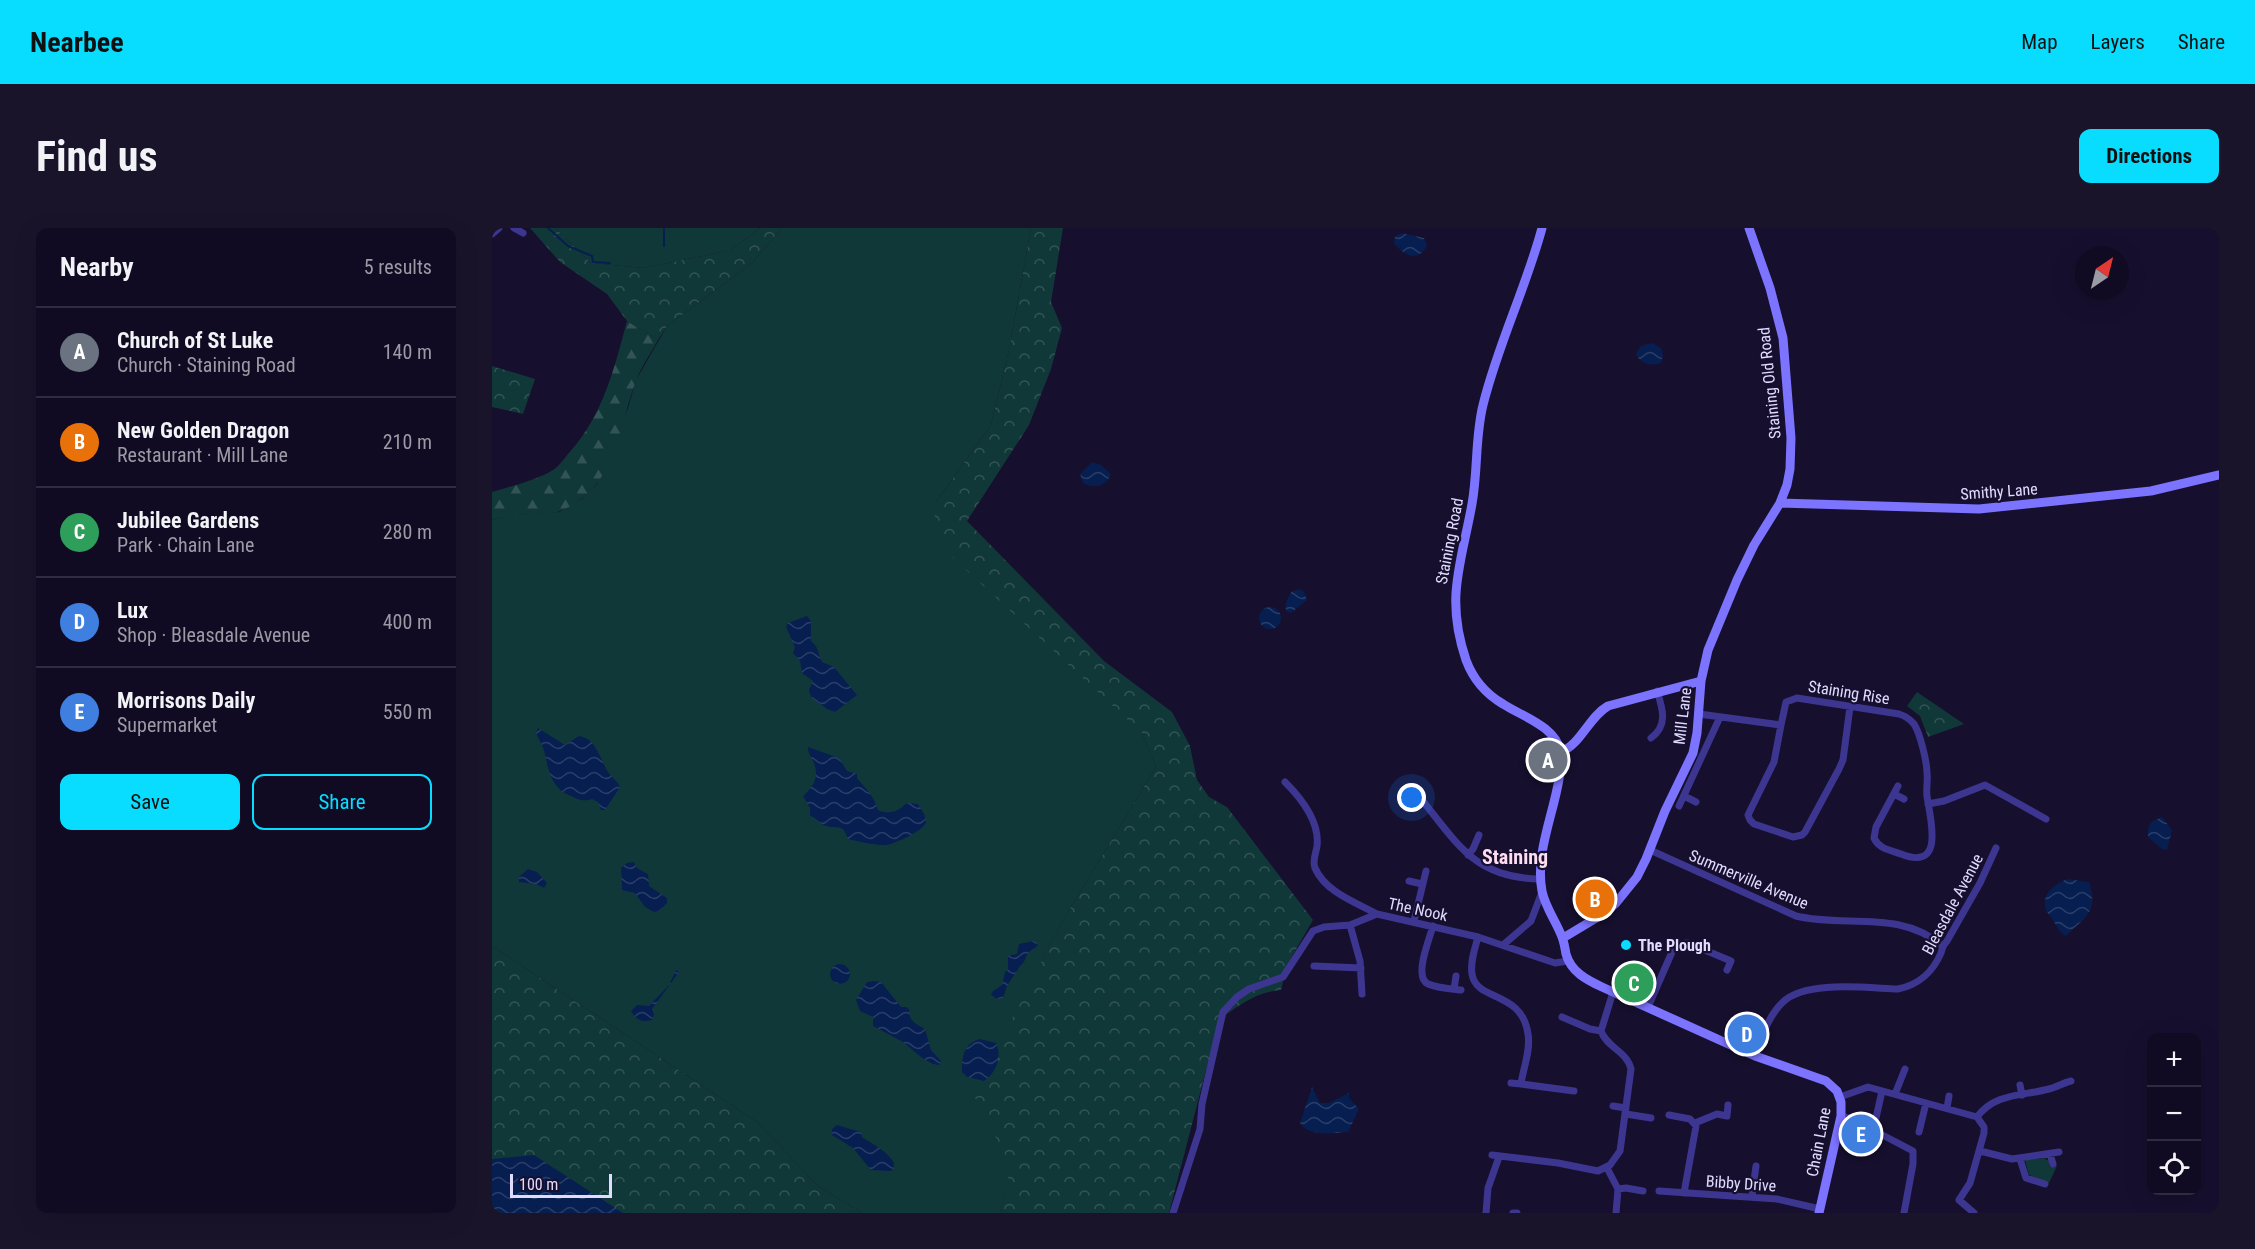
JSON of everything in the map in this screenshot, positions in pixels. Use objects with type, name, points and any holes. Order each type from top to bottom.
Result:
[{"type":"street","points":[[492,234],[499,228]]},
{"type":"street","points":[[514,228],[522,232]]},
{"type":"street","name":"Staining Road","points":[[1542,228],[1532,264],[1505,333],[1483,405],[1472,502],[1456,582],[1454,604],[1456,624],[1463,650],[1477,681],[1496,699],[1542,726],[1561,752]]},
{"type":"street","name":"Staining Old Road","points":[[1749,228],[1775,305],[1784,353],[1791,461],[1787,485],[1780,503]]},
{"type":"street","name":"Smithy Lane","points":[[1780,503],[1978,509],[2151,491],[2219,475]]},
{"type":"street","name":"Mill Lane","points":[[1563,938],[1603,914],[1616,903],[1637,877],[1669,802],[1689,765],[1696,742],[1701,681],[1708,650],[1734,586],[1754,545],[1780,503]]},
{"type":"street","points":[[1568,961],[1563,938],[1542,892],[1540,879],[1544,842],[1560,776],[1561,752],[1570,746],[1603,709],[1614,703],[1701,681]]},
{"type":"street","points":[[1651,738],[1659,732],[1663,719],[1657,691]]},
{"type":"street","name":"Staining Rise","points":[[1781,725],[1784,705],[1788,699],[1792,698],[1899,714],[1910,720],[1914,724],[1927,768],[1928,804],[1933,839],[1924,855],[1918,858],[1911,858],[1883,848],[1874,838],[1876,827],[1898,786]]},
{"type":"street","points":[[1699,714],[1781,725],[1774,762],[1748,815],[1754,824],[1798,837],[1805,832],[1843,760],[1850,707]]},
{"type":"street","points":[[1679,806],[1720,717]]},
{"type":"street","points":[[1285,782],[1300,798],[1312,819],[1318,839],[1314,866],[1321,878],[1337,892],[1377,914]]},
{"type":"street","points":[[1928,804],[1944,801],[1985,785],[2046,819]]},
{"type":"street","points":[[1894,794],[1904,799]]},
{"type":"street","points":[[1684,796],[1696,802]]},
{"type":"street","points":[[1422,800],[1468,855],[1483,866],[1497,873],[1540,879]]},
{"type":"street","points":[[2036,813],[2041,804]]},
{"type":"street","points":[[1468,855],[1479,835]]},
{"type":"street","name":"Bleasdale Avenue","points":[[1755,1056],[1773,1014],[1789,997],[1801,991],[1817,988],[1906,987],[1928,974],[1980,883],[1996,848]]},
{"type":"street","name":"Summerville Avenue","points":[[1650,850],[1796,916],[1811,920],[1895,923],[1934,940],[1942,946]]},
{"type":"street","points":[[1414,921],[1426,871]]},
{"type":"street","points":[[1409,881],[1422,884]]},
{"type":"street","points":[[1503,945],[1531,921],[1542,892]]},
{"type":"street","name":"The Nook","points":[[1173,1213],[1200,1129],[1202,1104],[1223,1012],[1237,997],[1250,989],[1283,977],[1314,931],[1324,927],[1350,925],[1377,914],[1478,937],[1555,963],[1568,961]]},
{"type":"street","points":[[1350,925],[1361,968],[1362,994]]},
{"type":"street","points":[[1433,926],[1421,970],[1422,978],[1426,984],[1457,990],[1456,976]]},
{"type":"street","points":[[1478,937],[1472,965],[1474,981],[1484,992],[1512,1004],[1521,1014],[1528,1032],[1528,1049],[1521,1084]]},
{"type":"street","points":[[1648,1007],[1672,952],[1678,944],[1688,943],[1731,961],[1727,970]]},
{"type":"street","name":"Chain Lane","points":[[1568,961],[1583,977],[1613,992],[1755,1056],[1826,1081],[1835,1087],[1840,1097],[1840,1116],[1819,1211]]},
{"type":"street","points":[[1314,966],[1361,968]]},
{"type":"street","points":[[1486,1213],[1488,1188],[1495,1156],[1558,1163],[1593,1171],[1607,1168],[1617,1158],[1632,1074],[1630,1063],[1623,1054],[1605,1040],[1601,1031],[1613,992]]},
{"type":"street","points":[[1571,1021],[1574,1013]]},
{"type":"street","points":[[1562,1017],[1590,1029],[1601,1031]]},
{"type":"street","points":[[1895,1094],[1905,1069]]},
{"type":"street","points":[[1977,1117],[1991,1103],[2051,1089],[2071,1081]]},
{"type":"street","points":[[1511,1083],[1574,1091]]},
{"type":"street","points":[[2020,1085],[2022,1095]]},
{"type":"street","points":[[1840,1097],[1868,1087],[1977,1117],[1984,1127],[1980,1151],[1969,1187],[1956,1198],[1974,1213]]},
{"type":"street","points":[[1876,1118],[1882,1091]]},
{"type":"street","points":[[1947,1108],[1949,1096]]},
{"type":"street","points":[[1919,1132],[1926,1103]]},
{"type":"street","points":[[1695,1123],[1717,1114],[1727,1116],[1728,1105]]},
{"type":"street","points":[[1613,1106],[1651,1118]]},
{"type":"street","points":[[1669,1115],[1688,1118],[1695,1123],[1697,1129],[1684,1193]]},
{"type":"street","points":[[1840,1116],[1852,1119],[1913,1151],[1913,1164],[1904,1213]]},
{"type":"street","points":[[1980,1151],[2003,1158],[2020,1159],[2059,1152]]},
{"type":"street","points":[[2050,1154],[2052,1164]]},
{"type":"street","points":[[2020,1159],[2026,1178],[2045,1184]]},
{"type":"street","points":[[1752,1196],[1756,1166]]},
{"type":"street","points":[[1607,1168],[1618,1189],[1616,1213]]},
{"type":"street","points":[[1618,1189],[1643,1191]]},
{"type":"street","name":"Bibby Drive","points":[[1659,1191],[1752,1196],[1790,1201],[1819,1211]]},
{"type":"green space","points":[[530,228],[555,228],[591,263],[644,268],[731,250],[760,228],[782,228],[752,263],[667,326],[658,340],[627,321],[607,294],[560,262]]},
{"type":"green space","points":[[555,228],[760,228],[731,250],[644,268],[591,263]]},
{"type":"green space","points":[[782,228],[1031,228],[1009,350],[991,425],[936,502],[1142,733],[1156,767],[1062,922],[974,1094],[1012,1166],[1000,1213],[862,1213],[818,1186],[757,1122],[492,946],[492,520],[511,515],[559,512],[582,499],[597,484],[628,408],[636,380],[667,326],[752,263]]},
{"type":"green space","points":[[1031,228],[1063,228],[1051,302],[1062,328],[1051,369],[1029,425],[967,521],[1104,661],[1172,712],[1190,746],[1197,780],[1209,797],[1227,807],[1313,920],[1287,965],[1281,990],[1256,996],[1219,1020],[1169,1213],[1000,1213],[1011,1166],[973,1094],[1062,922],[1156,767],[1142,733],[933,539],[936,502],[991,425],[1009,350]]},
{"type":"green space","points":[[627,321],[658,340],[638,376],[619,437],[604,473],[579,501],[560,511],[523,514],[492,520],[492,492],[531,480],[553,470],[580,439],[599,408],[606,391]]},
{"type":"green space","points":[[492,366],[535,379],[523,414],[492,407]]},
{"type":"green space","points":[[1917,692],[1964,724],[1928,737],[1920,716],[1907,706]]},
{"type":"green space","points":[[492,946],[757,1122],[818,1186],[862,1213],[492,1213]]},
{"type":"green space","points":[[1630,977],[1652,988],[1648,995],[1638,997],[1624,990]]},
{"type":"green space","points":[[2044,1158],[2049,1161],[2050,1167],[2057,1166],[2049,1183],[2029,1175],[2025,1160]]},
{"type":"water","points":[[1402,233],[1424,238],[1427,245],[1424,251],[1411,256],[1402,251],[1394,243],[1395,236]]},
{"type":"water","points":[[1652,343],[1661,348],[1663,355],[1661,363],[1647,364],[1636,355],[1642,346]]},
{"type":"water","points":[[1092,462],[1101,465],[1111,474],[1106,482],[1099,486],[1083,483],[1080,474]]},
{"type":"water","points":[[1300,589],[1307,600],[1291,613],[1287,612],[1286,604],[1289,596],[1292,591]]},
{"type":"water","points":[[1270,607],[1278,610],[1281,618],[1278,626],[1270,629],[1262,626],[1259,618],[1262,610]]},
{"type":"water","points":[[807,616],[811,621],[811,641],[816,646],[822,662],[834,667],[857,695],[835,712],[811,697],[809,690],[813,681],[802,673],[800,661],[793,653],[795,647],[786,627],[788,623]]},
{"type":"water","points":[[538,728],[565,745],[579,736],[594,745],[608,772],[620,787],[605,810],[601,810],[598,802],[592,799],[577,799],[559,789],[550,774],[544,749],[536,733]]},
{"type":"water","points":[[808,747],[839,758],[847,771],[857,774],[857,778],[872,797],[878,810],[893,812],[906,803],[918,804],[926,822],[915,833],[883,845],[848,839],[842,828],[826,826],[819,822],[810,815],[810,808],[803,796],[813,784],[816,776]]},
{"type":"water","points":[[2162,817],[2172,830],[2167,850],[2162,849],[2148,837],[2151,822]]},
{"type":"water","points":[[634,862],[637,868],[648,874],[649,886],[667,898],[667,903],[659,911],[654,912],[645,907],[635,893],[622,890],[621,868],[627,863]]},
{"type":"water","points":[[528,869],[537,872],[547,883],[544,888],[536,884],[519,882],[519,877]]},
{"type":"water","points":[[2068,879],[2089,882],[2092,900],[2088,913],[2066,936],[2047,912],[2045,899],[2058,883]]},
{"type":"water","points":[[1034,941],[1038,944],[1037,946],[1020,966],[1007,986],[1003,998],[997,999],[991,995],[1002,985],[1005,972],[1008,970],[1008,956],[1017,954],[1019,944]]},
{"type":"water","points":[[840,964],[847,967],[850,974],[847,981],[840,984],[833,981],[830,974],[833,967]]},
{"type":"water","points":[[676,970],[679,972],[652,1009],[654,1015],[652,1020],[637,1019],[631,1011],[637,1005],[649,1006],[669,985]]},
{"type":"water","points":[[867,982],[881,982],[901,1007],[909,1009],[913,1022],[925,1029],[931,1050],[941,1061],[939,1065],[922,1058],[903,1042],[873,1026],[873,1017],[860,1011],[856,1000]]},
{"type":"water","points":[[980,1039],[996,1043],[998,1048],[995,1069],[984,1081],[967,1077],[962,1072],[963,1056],[967,1048]]},
{"type":"water","points":[[1312,1087],[1320,1103],[1329,1103],[1349,1093],[1349,1098],[1359,1109],[1348,1132],[1315,1132],[1300,1123]]},
{"type":"water","points":[[837,1125],[861,1132],[862,1137],[888,1155],[894,1163],[894,1169],[890,1171],[871,1170],[853,1148],[832,1135],[832,1129]]},
{"type":"water","points":[[534,1155],[623,1213],[492,1213],[492,1159]]},
{"type":"waterway","points":[[548,228],[568,246],[592,256],[593,262],[610,263]]},
{"type":"waterway","points":[[664,228],[664,246]]},
{"type":"place","name":"Church of St Luke","points":[[1548,760]]},
{"type":"place","name":"New Golden Dragon","points":[[1595,899]]},
{"type":"place","name":"The Plough","points":[[1626,945]]},
{"type":"place","name":"Jubilee Gardens","points":[[1634,983]]},
{"type":"place","name":"Lux","points":[[1747,1034]]},
{"type":"place","name":"Morrisons Daily","points":[[1861,1134]]},
{"type":"district","name":"Staining","points":[[1515,857]]}]
